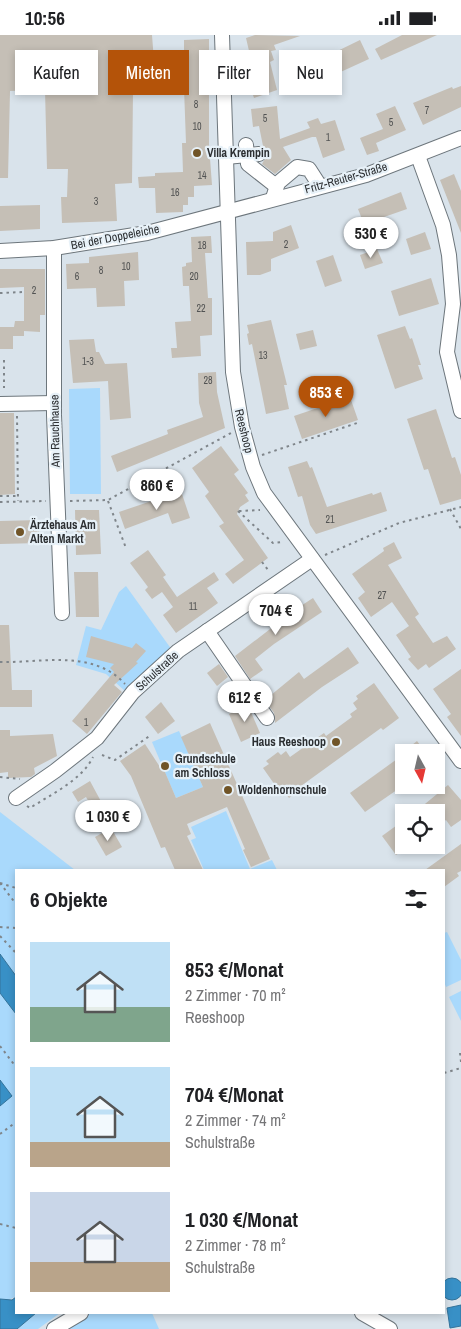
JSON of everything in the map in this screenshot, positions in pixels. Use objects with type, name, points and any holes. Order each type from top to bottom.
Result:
[{"type":"street","name":"Reeshoop","points":[[222,35],[233,372],[242,427],[250,459],[264,493],[461,761]]},
{"type":"street","name":"Fritz-Reuter-Straße","points":[[229,212],[277,188],[320,187],[366,175],[461,138]]},
{"type":"street","points":[[226,157],[252,151],[248,164],[277,188],[290,166],[309,169],[320,187]]},
{"type":"street","points":[[418,156],[443,225],[449,255],[454,338],[448,363],[461,411]]},
{"type":"street","name":"Bei der Doppeleiche","points":[[0,251],[54,248],[139,235],[229,212]]},
{"type":"street","name":"Am Rauchhause","points":[[54,248],[54,403],[62,613]]},
{"type":"street","points":[[0,404],[54,403]]},
{"type":"street","name":"Schulstraße","points":[[16,798],[89,745],[144,681],[178,651],[312,559]]},
{"type":"street","points":[[207,631],[267,718]]},
{"type":"street","points":[[54,1329],[79,1314]]},
{"type":"street","points":[[364,1314],[384,1327]]},
{"type":"path","points":[[0,293],[24,293]]},
{"type":"path","points":[[4,359],[4,388]]},
{"type":"path","points":[[16,403],[18,502]]},
{"type":"path","points":[[250,459],[357,423]]},
{"type":"path","points":[[0,502],[108,500],[242,427]]},
{"type":"path","points":[[0,496],[18,496]]},
{"type":"path","points":[[108,500],[126,548]]},
{"type":"path","points":[[22,501],[22,506]]},
{"type":"path","points":[[324,576],[332,568],[323,556],[399,523],[461,507]]},
{"type":"path","points":[[450,509],[461,529]]},
{"type":"path","points":[[260,510],[238,511],[273,543],[282,542]]},
{"type":"path","points":[[262,562],[268,570]]},
{"type":"path","points":[[0,662],[77,660],[108,669],[121,681]]},
{"type":"path","points":[[102,755],[115,760],[151,735]]},
{"type":"path","points":[[16,798],[30,808],[87,768],[94,755]]},
{"type":"path","points":[[0,883],[15,888]]},
{"type":"path","points":[[0,883],[15,903]]},
{"type":"path","points":[[0,927],[15,928]]},
{"type":"path","points":[[0,936],[15,952]]},
{"type":"path","points":[[0,1046],[15,1066]]},
{"type":"path","points":[[460,1053],[461,1062]]},
{"type":"path","points":[[445,1073],[461,1068]]},
{"type":"path","points":[[0,1134],[15,1123]]},
{"type":"path","points":[[0,1224],[15,1228]]},
{"type":"shaded area","points":[[100,388],[101,494],[70,494],[69,389]]},
{"type":"shaded area","points":[[126,586],[172,650],[125,691],[106,674],[76,665],[86,626],[101,630],[119,592]]},
{"type":"shaded area","points":[[179,731],[203,787],[176,798],[152,742]]},
{"type":"shaded area","points":[[226,811],[250,869],[204,869],[191,840],[196,838],[191,827]]},
{"type":"shaded area","points":[[0,812],[74,869],[15,869],[15,975],[0,954]]},
{"type":"shaded area","points":[[272,860],[276,869],[250,869]]},
{"type":"shaded area","points":[[447,932],[461,960],[461,980],[446,987],[445,984],[445,933]]},
{"type":"shaded area","points":[[0,954],[15,975],[15,1013],[0,993]]},
{"type":"shaded area","points":[[461,991],[461,1021],[449,997]]},
{"type":"shaded area","points":[[0,993],[15,1013],[15,1297],[4,1301],[0,1299]]},
{"type":"shaded area","points":[[0,1080],[12,1096],[0,1106]]},
{"type":"shaded area","points":[[452,1278],[460,1281],[462,1293],[460,1297],[452,1300],[445,1298],[445,1280]]},
{"type":"shaded area","points":[[15,1298],[15,1314],[35,1314],[17,1329],[0,1329],[0,1299],[12,1300]]},
{"type":"shaded area","points":[[461,1305],[461,1326],[450,1328],[447,1308]]},
{"type":"shaded area","points":[[35,1314],[59,1314],[38,1329],[17,1329]]},
{"type":"shaded area","points":[[87,1314],[152,1314],[159,1329],[60,1329]]},
{"type":"building","points":[[0,35],[152,35],[153,50],[108,50],[108,95],[133,95],[132,183],[115,184],[117,221],[62,223],[61,197],[67,197],[68,169],[47,169],[45,95],[98,95],[98,50],[15,50],[15,91],[10,91],[8,178],[0,178]]},
{"type":"building","points":[[255,35],[300,36],[274,45],[276,50],[271,51],[274,60],[270,62],[277,90],[269,93],[269,50],[249,50],[246,38]]},
{"type":"building","points":[[402,35],[437,35],[381,60],[375,49]]},
{"type":"building","points":[[209,39],[209,50],[199,50],[199,95],[209,95],[209,145],[212,185],[194,186],[194,197],[188,197],[188,205],[183,205],[183,212],[156,213],[155,188],[139,188],[138,177],[155,176],[155,173],[183,172],[182,143],[186,143],[184,95],[189,95],[189,50],[184,50],[184,40]]},
{"type":"building","points":[[360,40],[369,59],[342,71],[342,50],[340,50]]},
{"type":"building","points":[[461,86],[461,107],[423,125],[413,103],[452,87],[453,89]]},
{"type":"building","points":[[277,106],[280,139],[310,128],[307,122],[318,118],[321,124],[335,120],[345,150],[323,158],[316,137],[312,137],[283,147],[291,160],[275,174],[262,164],[268,153],[263,146],[259,126],[253,127],[251,109]]},
{"type":"building","points":[[395,106],[406,130],[376,143],[379,151],[367,155],[360,138],[383,129],[376,114]]},
{"type":"building","points":[[454,174],[461,191],[461,233],[440,180]]},
{"type":"building","points":[[401,192],[407,209],[364,224],[358,209]]},
{"type":"building","points":[[40,205],[40,229],[0,231],[0,206]]},
{"type":"building","points":[[291,225],[299,248],[271,259],[271,271],[260,275],[247,275],[246,242],[273,241],[273,232]]},
{"type":"building","points":[[425,232],[431,249],[411,255],[406,239]]},
{"type":"building","points":[[211,236],[212,253],[205,253],[208,298],[212,298],[212,335],[200,336],[201,356],[172,358],[171,348],[177,348],[175,322],[191,321],[189,286],[183,286],[182,267],[186,266],[186,263],[192,262],[191,237]]},
{"type":"building","points":[[377,249],[383,263],[365,269],[360,255]]},
{"type":"building","points":[[138,252],[139,280],[124,281],[125,306],[97,307],[96,288],[67,289],[66,264],[89,263],[89,257]]},
{"type":"building","points":[[333,255],[342,281],[325,287],[316,261]]},
{"type":"building","points":[[0,269],[45,269],[45,315],[40,315],[40,332],[24,331],[24,336],[13,336],[13,349],[0,349],[0,327],[14,327],[15,321],[24,321],[24,287],[0,288]]},
{"type":"building","points":[[431,278],[439,304],[399,316],[391,291]]},
{"type":"building","points":[[271,320],[287,385],[284,385],[289,409],[266,414],[252,344],[249,345],[247,325]]},
{"type":"building","points":[[405,326],[410,339],[412,338],[421,365],[418,365],[423,379],[395,389],[377,335]]},
{"type":"building","points":[[313,330],[317,346],[300,350],[296,334]]},
{"type":"building","points":[[94,339],[96,352],[99,352],[105,364],[127,363],[131,418],[110,420],[108,381],[73,383],[69,340]]},
{"type":"building","points":[[216,372],[217,392],[225,428],[117,472],[111,456],[168,434],[167,430],[203,417],[199,403],[198,373]]},
{"type":"building","points":[[350,397],[358,420],[302,439],[294,416]]},
{"type":"building","points":[[436,409],[452,458],[455,457],[461,475],[461,499],[440,505],[428,469],[424,470],[407,419]]},
{"type":"building","points":[[0,413],[14,413],[15,494],[0,495]]},
{"type":"building","points":[[221,446],[239,470],[234,474],[248,493],[245,495],[249,501],[240,507],[237,514],[268,558],[233,584],[225,574],[244,560],[219,526],[224,523],[205,496],[209,492],[192,468]]},
{"type":"building","points":[[307,461],[310,468],[312,467],[327,507],[381,492],[387,511],[316,534],[310,525],[302,496],[298,497],[288,467]]},
{"type":"building","points":[[181,491],[190,518],[172,524],[168,513],[125,529],[119,512]]},
{"type":"building","points":[[75,510],[99,510],[101,554],[76,555]]},
{"type":"building","name":"Ärztehaus Am Alten Markt","points":[[39,520],[39,543],[0,544],[0,521]]},
{"type":"building","points":[[394,542],[402,558],[388,565],[419,614],[415,617],[433,643],[447,636],[456,649],[429,668],[426,664],[418,670],[408,659],[411,657],[396,635],[409,626],[392,602],[371,617],[358,598],[365,592],[352,574],[384,551],[383,548]]},
{"type":"building","points":[[148,550],[166,575],[163,577],[177,597],[214,572],[219,580],[207,588],[218,603],[176,633],[163,615],[173,607],[162,592],[152,599],[145,590],[148,587],[130,563]]},
{"type":"building","points":[[74,572],[98,572],[99,617],[76,617]]},
{"type":"building","points":[[313,598],[322,612],[255,659],[263,670],[250,679],[235,656],[274,626],[273,624]]},
{"type":"building","points":[[0,625],[9,625],[12,690],[32,690],[32,707],[0,707]]},
{"type":"building","points":[[91,636],[132,648],[136,643],[146,651],[136,662],[138,663],[114,685],[122,692],[87,734],[72,721],[114,672],[110,668],[114,664],[86,657]]},
{"type":"building","points":[[348,647],[359,663],[322,687],[275,723],[274,713],[265,700],[299,672],[304,679]]},
{"type":"building","points":[[219,664],[228,677],[217,686],[207,673]]},
{"type":"building","points":[[461,669],[461,736],[447,717],[451,714],[433,689]]},
{"type":"building","name":"Haus Reeshoop","points":[[374,683],[399,718],[383,730],[381,728],[301,786],[302,788],[289,798],[285,793],[282,795],[263,768],[269,764],[266,761],[278,752],[281,755],[286,751],[290,757],[324,733],[326,736],[352,717],[350,714],[357,709],[353,703],[358,699],[356,696]]},
{"type":"building","points":[[161,702],[175,721],[158,734],[145,717]]},
{"type":"building","points":[[248,705],[260,733],[241,742],[229,714]]},
{"type":"building","points":[[210,723],[270,859],[251,867],[227,807],[187,824],[191,834],[187,836],[203,869],[175,869],[165,847],[161,848],[131,776],[120,761],[145,744],[160,767],[162,765],[176,798],[203,787],[181,737]]},
{"type":"building","points":[[0,730],[10,730],[10,736],[53,734],[57,756],[34,768],[35,774],[31,777],[8,778],[8,772],[0,773]]},
{"type":"building","points":[[395,760],[395,791],[365,812],[350,793]]},
{"type":"building","points":[[90,781],[104,807],[95,813],[86,797],[78,802],[72,792]]},
{"type":"building","points":[[448,785],[461,800],[461,820],[451,827],[445,821],[445,804],[425,804],[437,794],[445,794],[445,787]]},
{"type":"building","points":[[395,827],[395,854],[382,836]]},
{"type":"building","points":[[111,828],[122,847],[106,856],[95,837]]},
{"type":"building","points":[[461,844],[461,871],[457,873],[459,876],[445,886],[445,869],[426,869]]},
{"type":"place","name":"Villa Krempin","points":[[197,153]]},
{"type":"place","name":"Ärztehaus Am Alten Markt","points":[[20,532]]},
{"type":"place","name":"Haus Reeshoop","points":[[336,742]]},
{"type":"place","name":"Grundschule am Schloss","points":[[165,766]]},
{"type":"place","name":"Woldenhornschule","points":[[228,790]]}]
